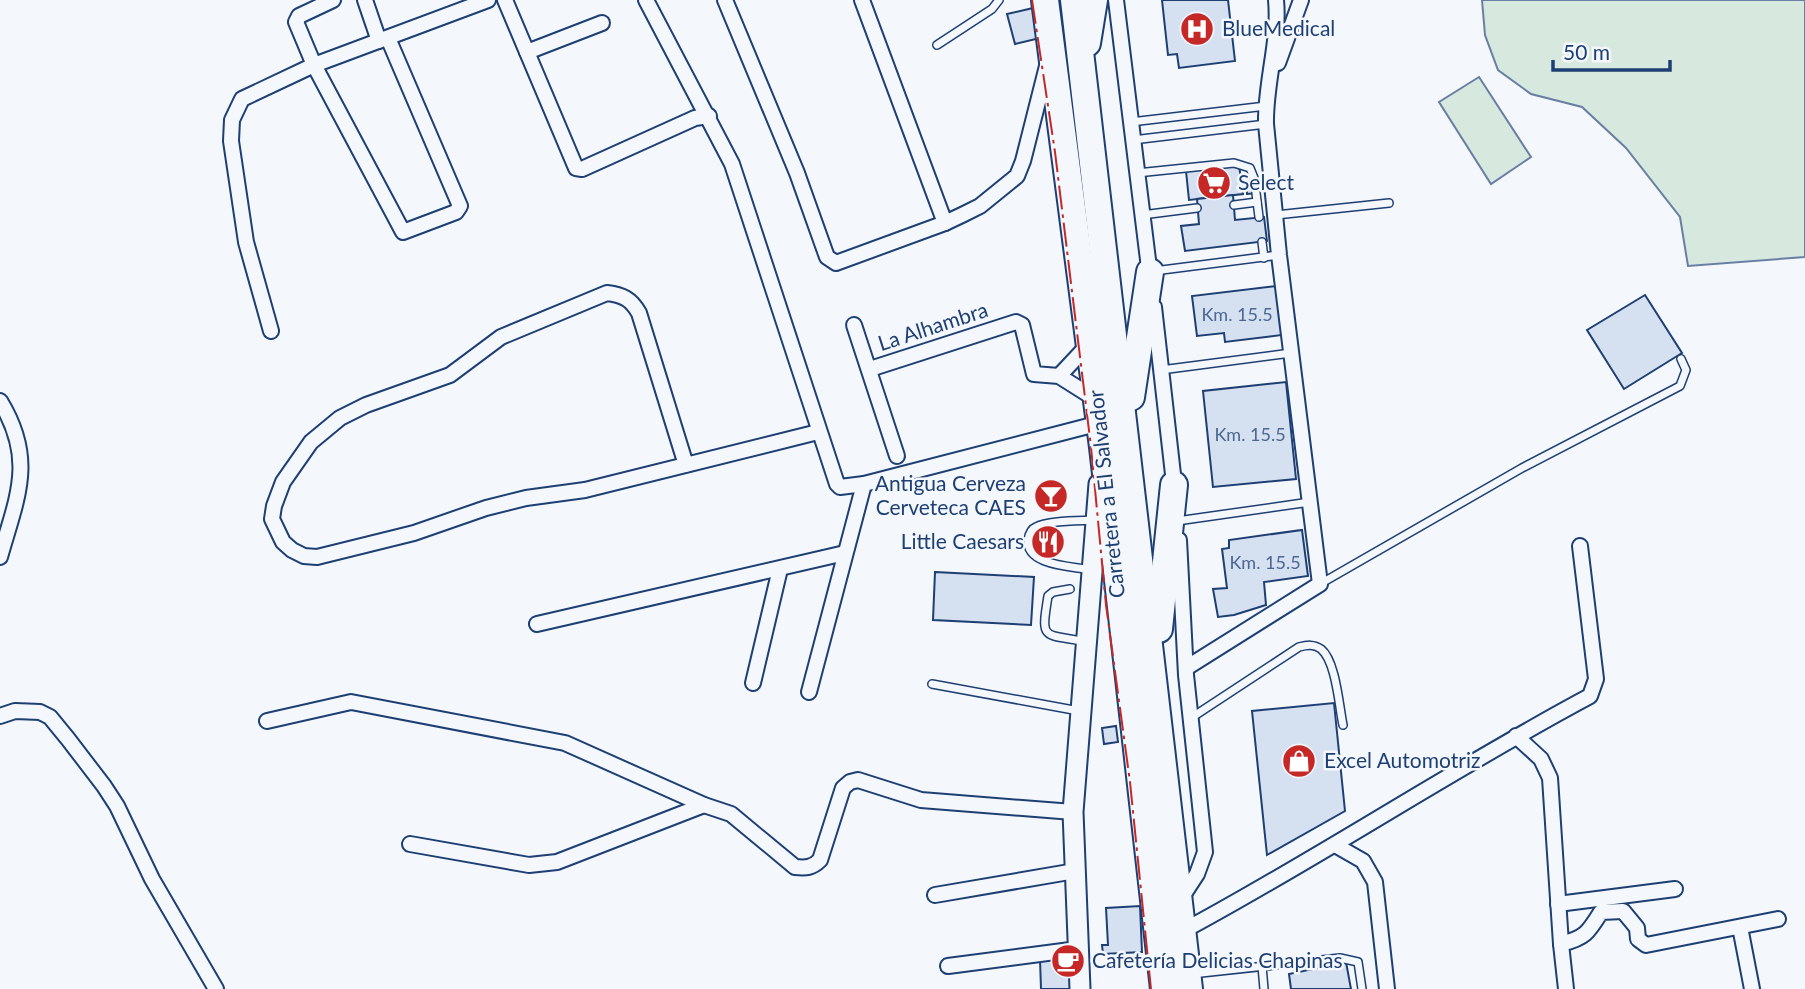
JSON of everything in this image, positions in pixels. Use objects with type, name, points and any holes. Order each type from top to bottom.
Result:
[{"type":"highway","name":"Carretera a El Salvador","points":[[1045,0],[1052,44],[1048,107],[1090,342],[1100,424],[1104,569],[1174,936],[1188,982]]},
{"type":"highway","name":"Carretera a El Salvador","points":[[1074,0],[1179,902],[1164,989]]},
{"type":"highway","points":[[1083,69],[1094,0]]},
{"type":"highway","points":[[1125,430],[1150,272]]},
{"type":"highway","points":[[1154,673],[1174,485]]},
{"type":"street","points":[[333,0],[296,22],[314,65],[400,230],[407,232],[456,212],[460,206],[365,0]]},
{"type":"street","points":[[271,331],[246,242],[231,141],[233,120],[242,99],[314,65],[488,0]]},
{"type":"street","points":[[505,0],[576,168],[695,118],[709,116]]},
{"type":"street","points":[[646,0],[732,164],[837,484],[846,488],[864,484],[1100,424],[1096,520],[1104,569],[1086,641],[1073,812],[1080,989]]},
{"type":"street","points":[[725,0],[802,184],[827,257],[836,262],[946,223],[980,206],[1017,176],[1048,107]]},
{"type":"street","points":[[862,0],[946,223]]},
{"type":"street","points":[[1116,0],[1174,485],[1186,668],[1205,852],[1197,874],[1179,902]]},
{"type":"street","points":[[1186,668],[1320,584],[1291,353],[1272,256],[1276,215],[1266,106],[1271,80],[1276,0]]},
{"type":"street","points":[[1271,80],[1301,0]]},
{"type":"street","points":[[527,52],[602,23]]},
{"type":"street","points":[[686,465],[639,313],[632,302],[621,294],[607,293],[501,337],[450,375],[366,405],[338,419],[311,442],[290,470],[274,506],[272,519],[283,542],[292,550],[304,556],[317,557],[414,533],[486,508],[526,498],[585,490],[686,465],[818,432]]},
{"type":"street","name":"La Alhambra","points":[[897,456],[870,369],[1016,322],[1022,326],[1034,374],[1059,376],[1100,424]]},
{"type":"street","points":[[854,325],[870,369]]},
{"type":"street","points":[[1059,376],[1090,342]]},
{"type":"street","points":[[0,401],[14,432],[22,465],[21,482],[0,557]]},
{"type":"street","points":[[809,692],[864,484]]},
{"type":"street","points":[[1174,936],[1335,845],[1516,736],[1590,696],[1596,679],[1580,546]]},
{"type":"street","points":[[537,624],[845,553]]},
{"type":"street","points":[[753,683],[780,569]]},
{"type":"street","points":[[267,721],[351,702],[565,743],[704,805],[731,814],[795,867],[815,866],[820,860],[843,788],[858,780],[921,800],[1073,812]]},
{"type":"street","points":[[0,716],[15,712],[40,712],[50,717],[68,739],[117,806],[152,879],[216,989]]},
{"type":"street","points":[[1516,736],[1541,759],[1550,778],[1560,944],[1566,989]]},
{"type":"street","points":[[410,844],[529,865],[557,862],[704,805]]},
{"type":"street","points":[[1335,845],[1363,861],[1375,882],[1387,989]]},
{"type":"street","points":[[935,895],[1075,871]]},
{"type":"street","points":[[1558,904],[1675,889]]},
{"type":"street","points":[[1560,944],[1587,935],[1601,912],[1611,910],[1623,911],[1637,928],[1638,939],[1646,945],[1778,919]]},
{"type":"street","points":[[1740,927],[1752,989]]},
{"type":"street","points":[[948,966],[1078,949]]},
{"type":"lane","points":[[937,45],[992,9],[999,0]]},
{"type":"lane","points":[[1130,122],[1266,106]]},
{"type":"lane","points":[[1133,141],[1266,124]]},
{"type":"lane","points":[[1137,173],[1234,163],[1250,168],[1254,178]]},
{"type":"lane","points":[[1256,193],[1259,217]]},
{"type":"lane","points":[[1234,205],[1257,202]]},
{"type":"lane","points":[[1276,215],[1389,203]]},
{"type":"lane","points":[[1141,215],[1197,208]]},
{"type":"lane","points":[[1150,272],[1272,256],[1262,242]]},
{"type":"lane","points":[[1161,370],[1291,353]]},
{"type":"lane","points":[[1320,584],[1532,462],[1680,386],[1686,370],[1681,359]]},
{"type":"lane","points":[[1177,522],[1310,502]]},
{"type":"lane","points":[[1096,520],[1039,525],[1029,533],[1028,540],[1031,552],[1038,559],[1104,569]]},
{"type":"lane","points":[[1070,589],[1053,592],[1048,596],[1045,632],[1050,636],[1086,641]]},
{"type":"lane","points":[[1191,719],[1299,647],[1310,645],[1321,649],[1331,662],[1343,725]]},
{"type":"lane","points":[[932,684],[1080,711]]},
{"type":"lane","points":[[1188,982],[1262,966],[1340,958],[1358,962],[1362,989]]},
{"type":"lane","points":[[1262,966],[1264,989]]},
{"type":"shaded area","points":[[1482,0],[1805,0],[1805,257],[1688,266],[1680,217],[1626,148],[1582,107],[1531,94],[1498,70],[1485,35]]},
{"type":"shaded area","points":[[1479,77],[1531,157],[1491,184],[1439,102]]},
{"type":"building","points":[[1162,0],[1228,0],[1235,61],[1179,68],[1177,54],[1168,55]]},
{"type":"building","points":[[1033,8],[1040,38],[1015,44],[1007,14]]},
{"type":"building","name":"Select","points":[[1239,165],[1243,194],[1189,200],[1186,171]]},
{"type":"building","points":[[1257,177],[1258,193],[1247,194],[1246,178]]},
{"type":"building","points":[[1233,195],[1235,220],[1264,217],[1267,241],[1185,251],[1181,226],[1199,224],[1197,199]]},
{"type":"building","points":[[1276,286],[1282,335],[1225,342],[1224,333],[1197,336],[1192,296]]},
{"type":"building","points":[[1645,295],[1682,353],[1624,389],[1587,330]]},
{"type":"building","points":[[1286,382],[1296,479],[1213,487],[1203,391]]},
{"type":"building","points":[[1302,530],[1308,576],[1264,582],[1266,605],[1218,617],[1213,589],[1227,588],[1222,549],[1229,548],[1229,540]]},
{"type":"building","points":[[935,572],[1034,577],[1031,625],[933,620]]},
{"type":"building","name":"Excel Automotriz","points":[[1334,703],[1345,811],[1267,855],[1252,711]]},
{"type":"building","points":[[1116,726],[1118,742],[1104,744],[1102,728]]},
{"type":"building","points":[[1140,906],[1142,952],[1103,954],[1102,945],[1108,945],[1106,908]]},
{"type":"building","points":[[1071,957],[1073,989],[1041,989],[1040,959]]},
{"type":"building","points":[[1346,962],[1351,989],[1291,989],[1289,974]]},
{"type":"power","points":[[1032,0],[1055,152],[1091,447],[1106,605],[1130,782],[1151,989]]},
{"type":"place","name":"BlueMedical","points":[[1197,29]]},
{"type":"place","name":"Select","points":[[1214,183]]},
{"type":"place","name":"Antigua Cerveza Cerveteca CAES","points":[[1051,496]]},
{"type":"place","name":"Little Caesars","points":[[1048,542]]},
{"type":"place","name":"Excel Automotriz","points":[[1299,761]]},
{"type":"place","name":"Cafetería Delicias Chapinas","points":[[1068,961]]}]
